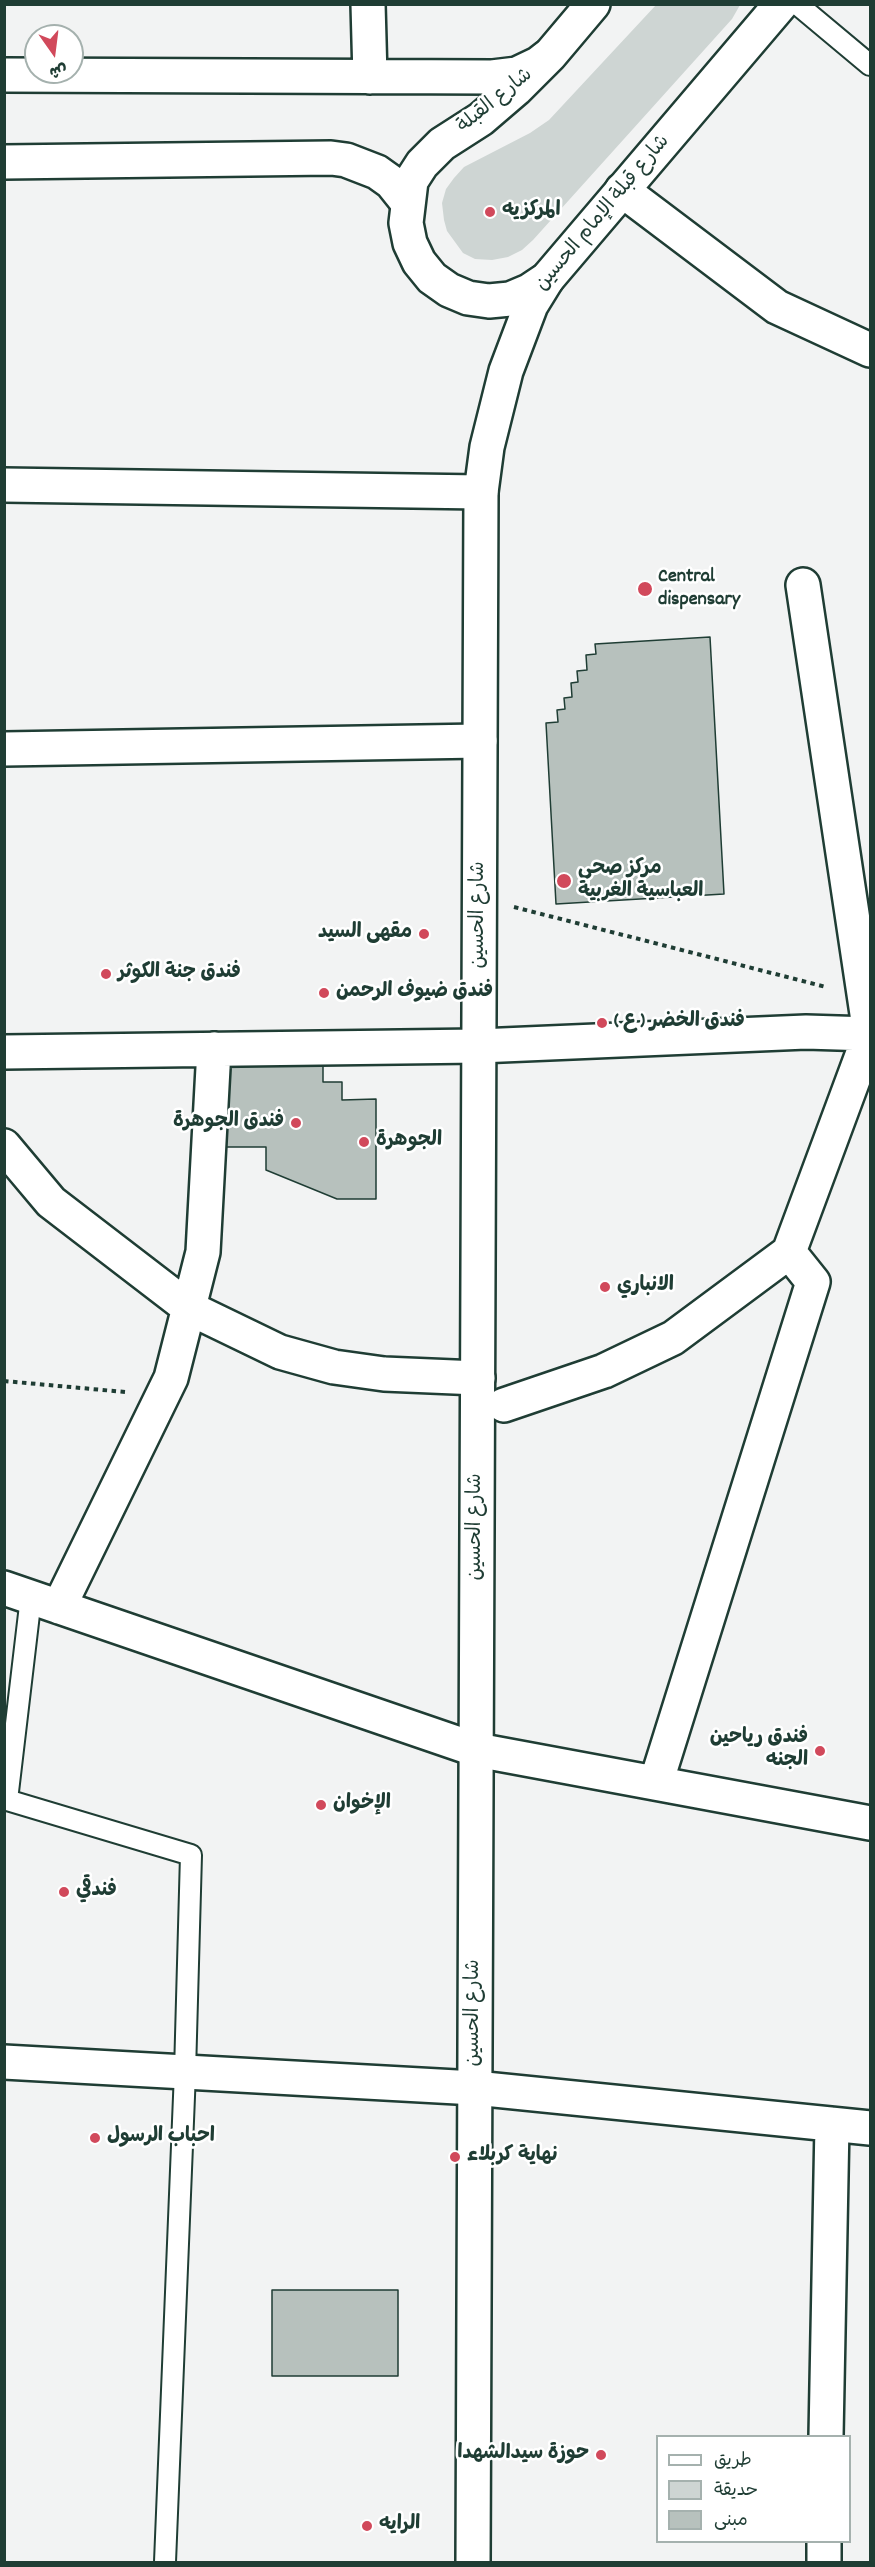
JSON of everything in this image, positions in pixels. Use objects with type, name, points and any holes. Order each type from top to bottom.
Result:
[{"type":"street","points":[[368,4],[370,77]]},
{"type":"street","name":"شارع القبلة","points":[[547,279],[529,291],[510,299],[489,301],[468,298],[449,290],[432,278],[419,262],[410,243],[406,223],[407,202],[411,181],[435,150],[495,107],[550,54],[593,4]]},
{"type":"street","name":"شارع قبلة الإمام الحسين","points":[[481,492],[487,447],[506,371],[531,305],[547,279],[782,6]]},
{"type":"street","points":[[4,75],[507,76],[528,70],[550,54]]},
{"type":"street","points":[[4,162],[331,158],[346,160],[377,172],[391,182],[407,202]]},
{"type":"street","points":[[622,190],[777,307],[870,350]]},
{"type":"street","points":[[4,485],[481,492]]},
{"type":"street","name":"شارع الحسين","points":[[473,2562],[481,492]]},
{"type":"street","points":[[504,1405],[604,1371],[673,1338],[789,1252],[870,1034],[803,585]]},
{"type":"street","points":[[4,749],[480,741]]},
{"type":"street","points":[[4,1052],[479,1046],[806,1032],[870,1034]]},
{"type":"street","points":[[214,1049],[203,1252],[171,1378],[31,1597],[477,1750],[870,1823]]},
{"type":"street","points":[[4,1146],[51,1202],[189,1308],[280,1352],[334,1367],[384,1374],[478,1377]]},
{"type":"street","points":[[656,1784],[813,1282],[789,1252]]},
{"type":"street","points":[[4,2062],[475,2088],[870,2128]]},
{"type":"street","points":[[826,2435],[832,2124]]},
{"type":"street","points":[[824,2543],[824,2562]]},
{"type":"lane","points":[[782,6],[870,65]]},
{"type":"lane","points":[[31,1597],[7,1800],[190,1855],[185,2072],[165,2562]]},
{"type":"path","points":[[480,898],[865,996]]},
{"type":"path","points":[[4,1381],[161,1396]]},
{"type":"green space","points":[[656,5],[740,5],[732,19],[522,250],[508,257],[492,260],[475,259],[463,253],[447,231],[444,220],[442,203],[446,189],[454,178],[464,167],[530,133],[549,120]]},
{"type":"building","points":[[710,637],[724,894],[556,904],[546,723],[558,722],[557,710],[565,709],[564,698],[572,697],[571,683],[578,682],[577,671],[587,670],[586,655],[596,654],[595,644]]},
{"type":"building","name":"فندق الجوهرة","points":[[217,1064],[323,1064],[323,1082],[342,1082],[342,1100],[376,1099],[376,1199],[337,1199],[266,1170],[266,1147],[217,1147]]},
{"type":"building","points":[[272,2290],[398,2290],[398,2376],[272,2376]]},
{"type":"place","name":"المركزيه","points":[[490,212]]},
{"type":"place","name":"Central dispensary","points":[[645,589]]},
{"type":"place","name":"مركز صحي العباسية الغربية","points":[[564,881]]},
{"type":"place","name":"مقهى السيد","points":[[424,934]]},
{"type":"place","name":"فندق جنة الكوثر","points":[[106,974]]},
{"type":"place","name":"فندق ضيوف الرحمن","points":[[324,993]]},
{"type":"place","name":"فندق الخضر ( ع )","points":[[602,1023]]},
{"type":"place","name":"فندق الجوهرة","points":[[296,1123]]},
{"type":"place","name":"الجوهرة","points":[[364,1142]]},
{"type":"place","name":"الانباري","points":[[605,1287]]},
{"type":"place","name":"فندق رياحين الجنه","points":[[820,1751]]},
{"type":"place","name":"الإخوان","points":[[321,1805]]},
{"type":"place","name":"فندقي","points":[[64,1892]]},
{"type":"place","name":"احباب الرسول","points":[[95,2138]]},
{"type":"place","name":"نهاية كربلاء","points":[[455,2157]]},
{"type":"place","name":"حوزة سيدالشهدا","points":[[601,2455]]},
{"type":"place","name":"الرايه","points":[[367,2526]]}]
